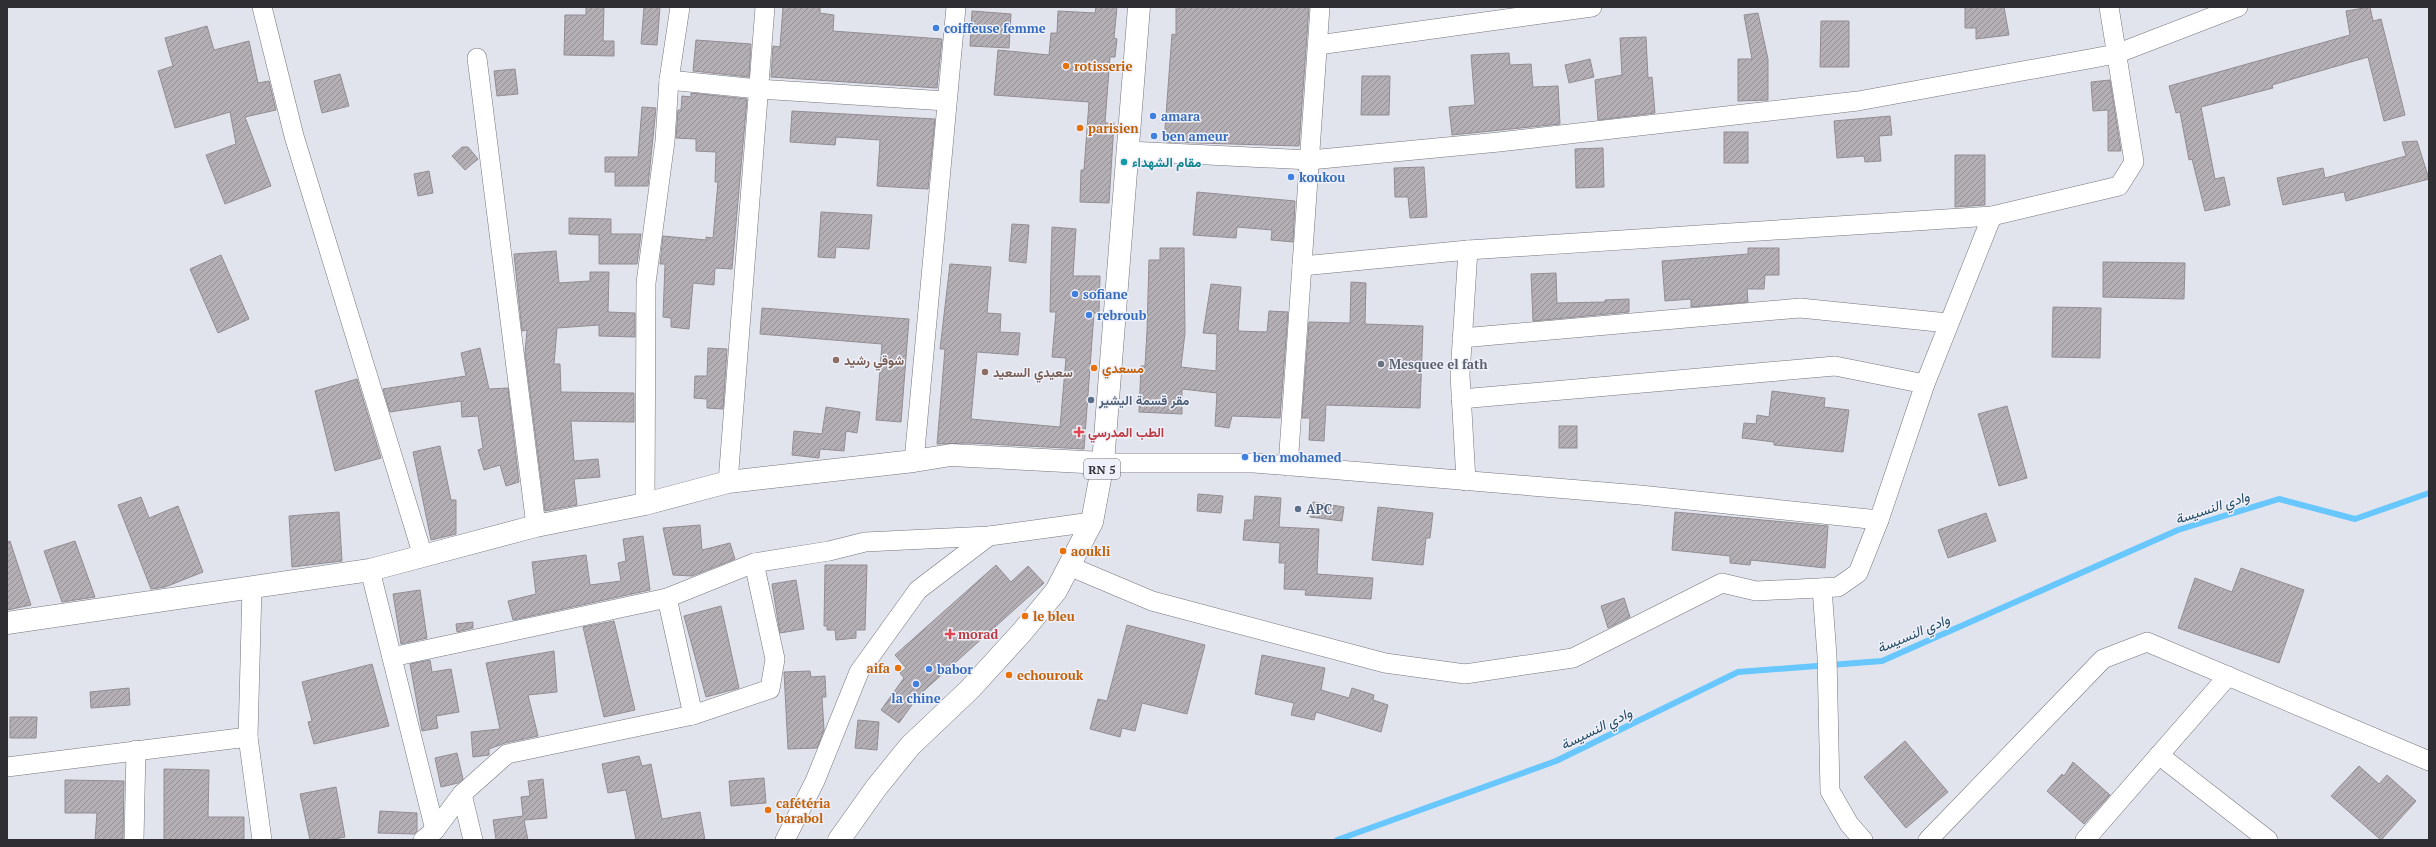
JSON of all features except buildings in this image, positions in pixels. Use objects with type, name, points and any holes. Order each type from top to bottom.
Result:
[{"type":"street","points":[[262,7],[294,136],[423,556]]},
{"type":"street","points":[[645,504],[646,283],[665,141],[669,80],[680,7]]},
{"type":"street","points":[[728,482],[765,7]]},
{"type":"street","points":[[914,461],[946,101],[956,7]]},
{"type":"street","name":"RN 5","points":[[839,840],[876,788],[910,746],[970,690],[1022,632],[1056,591],[1092,522],[1103,462],[1139,7]]},
{"type":"street","points":[[1288,466],[1320,7]]},
{"type":"street","points":[[1318,45],[1592,7]]},
{"type":"street","points":[[1302,266],[1468,250],[1992,216],[2119,186],[2134,162],[2108,7]]},
{"type":"street","points":[[1128,150],[1310,160],[1499,142],[1858,101],[2116,54],[2238,7]]},
{"type":"street","points":[[477,58],[536,526]]},
{"type":"street","points":[[669,80],[758,89],[946,101]]},
{"type":"street","points":[[1069,566],[1152,601],[1385,663],[1465,674],[1573,658],[1722,583],[1756,591],[1838,587],[1858,573],[1879,520],[1925,384],[1948,323],[1992,216]]},
{"type":"street","points":[[1466,481],[1461,399],[1462,338],[1468,250]]},
{"type":"street","points":[[1462,338],[1800,308],[1948,323]]},
{"type":"street","points":[[1461,399],[1835,366],[1925,384]]},
{"type":"street","points":[[7,623],[370,570],[536,526],[645,504],[728,482],[914,461],[951,455],[1103,462],[1254,463],[1640,495],[1879,520]]},
{"type":"street","points":[[392,657],[667,598],[754,563],[865,542],[989,536],[1092,522]]},
{"type":"street","points":[[785,840],[815,781],[859,672],[918,590],[989,536]]},
{"type":"street","points":[[429,835],[462,794],[507,754],[693,715],[770,689],[775,659],[754,563]]},
{"type":"street","points":[[370,570],[392,657],[429,835]]},
{"type":"street","points":[[252,588],[248,737],[262,840]]},
{"type":"street","points":[[1822,588],[1827,656],[1830,791],[1849,824],[1862,840]]},
{"type":"street","points":[[667,598],[693,715]]},
{"type":"street","points":[[1928,840],[2103,659],[2146,642],[2429,760]]},
{"type":"street","points":[[2085,840],[2228,676]]},
{"type":"street","points":[[7,767],[248,737]]},
{"type":"street","points":[[134,840],[136,750]]},
{"type":"street","points":[[2159,755],[2268,840]]},
{"type":"street","points":[[462,794],[473,840]]},
{"type":"waterway","name":"وادي النسيسة","points":[[1337,840],[1556,761],[1738,672],[1882,661],[2178,530],[2279,499],[2355,519],[2429,493]]},
{"type":"place","name":"coiffeuse femme","points":[[936,28]]},
{"type":"place","name":"rotisserie","points":[[1066,66]]},
{"type":"place","name":"amara","points":[[1153,116]]},
{"type":"place","name":"parisien","points":[[1080,128]]},
{"type":"place","name":"ben ameur","points":[[1154,136]]},
{"type":"place","name":"مقام الشهداء","points":[[1124,162]]},
{"type":"place","name":"koukou","points":[[1291,177]]},
{"type":"place","name":"sofiane","points":[[1075,294]]},
{"type":"place","name":"rebroub","points":[[1089,315]]},
{"type":"place","name":"شوقي رشيد","points":[[836,360]]},
{"type":"place","name":"Mesquee el fath","points":[[1381,364]]},
{"type":"place","name":"مسعدي","points":[[1094,368]]},
{"type":"place","name":"سعيدي السعيد","points":[[985,372]]},
{"type":"place","name":"مقر قسمة اليشير","points":[[1091,400]]},
{"type":"place","name":"الطب المدرسي","points":[[1079,432]]},
{"type":"place","name":"ben mohamed","points":[[1245,457]]},
{"type":"place","name":"APC","points":[[1298,509]]},
{"type":"place","name":"aoukli","points":[[1063,551]]},
{"type":"place","name":"le bleu","points":[[1025,616]]},
{"type":"place","name":"morad","points":[[950,634]]},
{"type":"place","name":"aifa","points":[[898,668]]},
{"type":"place","name":"babor","points":[[929,669]]},
{"type":"place","name":"echourouk","points":[[1009,675]]},
{"type":"place","name":"la chine","points":[[916,684]]},
{"type":"place","name":"cafétéria barabol","points":[[768,810]]}]
